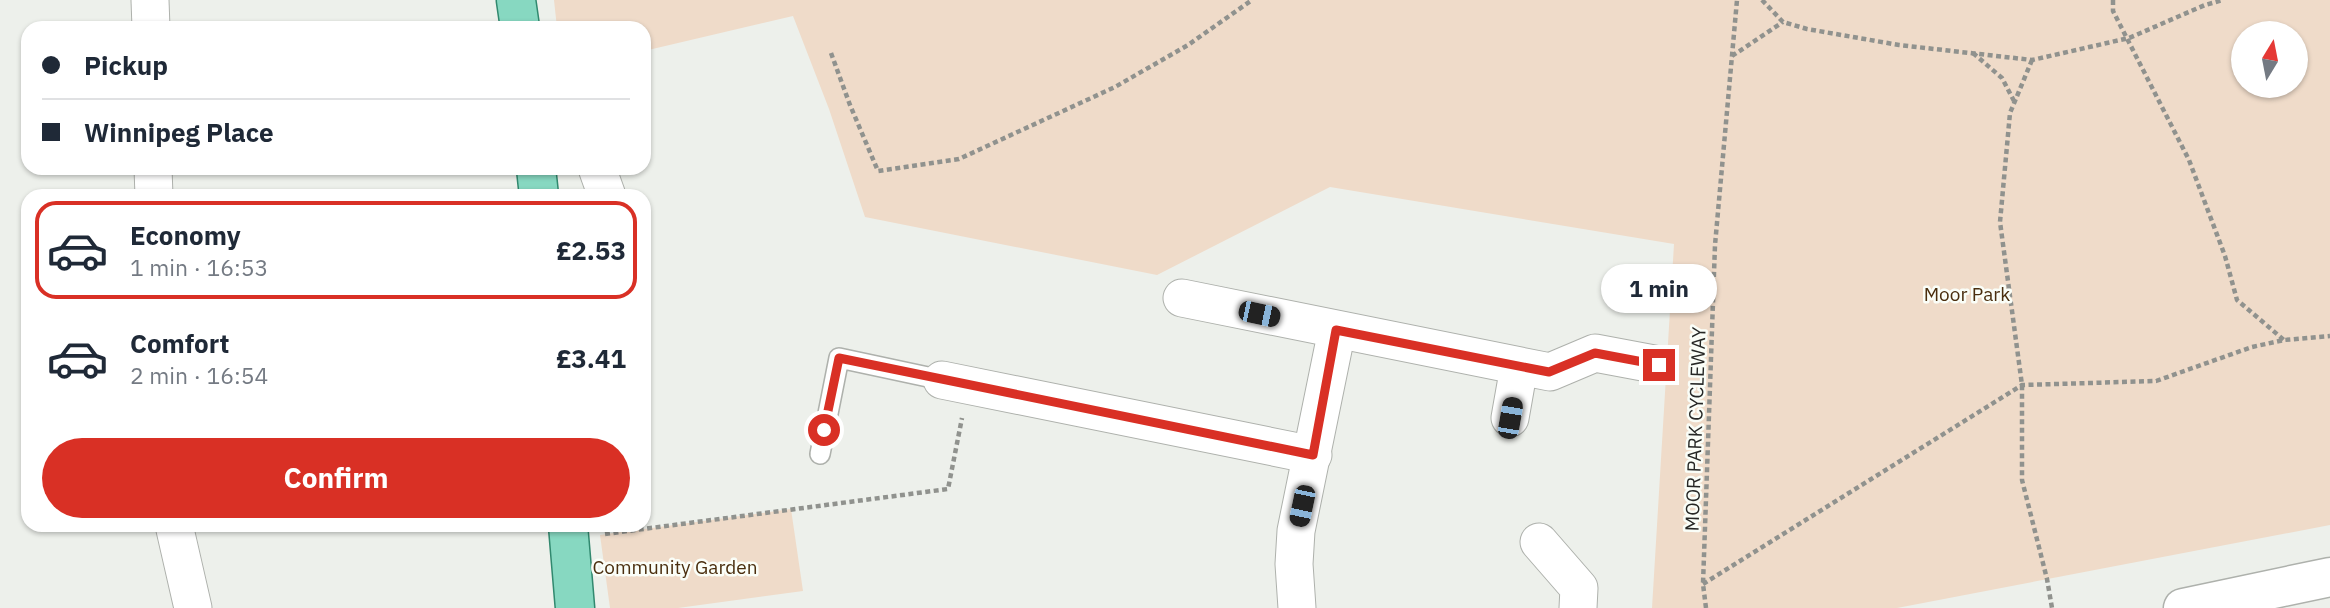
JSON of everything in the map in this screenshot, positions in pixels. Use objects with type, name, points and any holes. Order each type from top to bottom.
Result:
[{"type":"main road","points":[[516,0],[519,21]]},
{"type":"main road","points":[[568,532],[575,608]]},
{"type":"street","points":[[150,0],[151,21]]},
{"type":"street","points":[[1182,298],[1549,372],[1595,353],[1659,365]]},
{"type":"street","points":[[1297,608],[1294,564],[1296,531],[1336,330]]},
{"type":"street","points":[[1510,418],[1519,367]]},
{"type":"street","points":[[955,383],[1313,455]]},
{"type":"street","points":[[176,532],[193,608]]},
{"type":"street","points":[[1539,542],[1579,589],[1578,608]]},
{"type":"street","points":[[2183,608],[2330,577]]},
{"type":"lane","points":[[820,454],[839,358],[955,383]]},
{"type":"path","points":[[831,53],[878,171],[959,159],[1115,87],[1188,45],[1252,0]]},
{"type":"path","name":"MOOR PARK CYCLEWAY","points":[[1706,608],[1703,584],[1715,245],[1737,0]]},
{"type":"path","points":[[1762,0],[1783,22],[1807,29],[1899,45],[2032,60],[2129,38],[2205,5],[2223,0]]},
{"type":"path","points":[[2113,0],[2113,10],[2189,160],[2225,256],[2237,300],[2284,340]]},
{"type":"path","points":[[1732,56],[1783,22]]},
{"type":"path","points":[[1973,53],[2002,78],[2015,102]]},
{"type":"path","points":[[2032,60],[2010,113],[2000,222],[2022,385],[2022,480],[2052,608]]},
{"type":"path","points":[[1703,584],[2022,385],[2156,381],[2252,347],[2284,340],[2330,336]]},
{"type":"path","points":[[651,523],[948,489],[955,383]]},
{"type":"green space","name":"Moor Park","points":[[554,0],[2330,0],[2330,525],[1897,608],[1652,608],[1674,244],[1330,187],[1157,275],[865,217],[829,109],[793,16],[651,49],[651,21],[556,21]]},
{"type":"green space","name":"Community Garden","points":[[791,509],[803,591],[678,608],[610,608],[600,535],[651,532],[651,528]]},
{"type":"route","points":[[824,430],[839,358],[1313,455],[1336,330],[1549,372],[1595,353],[1659,365]]}]
